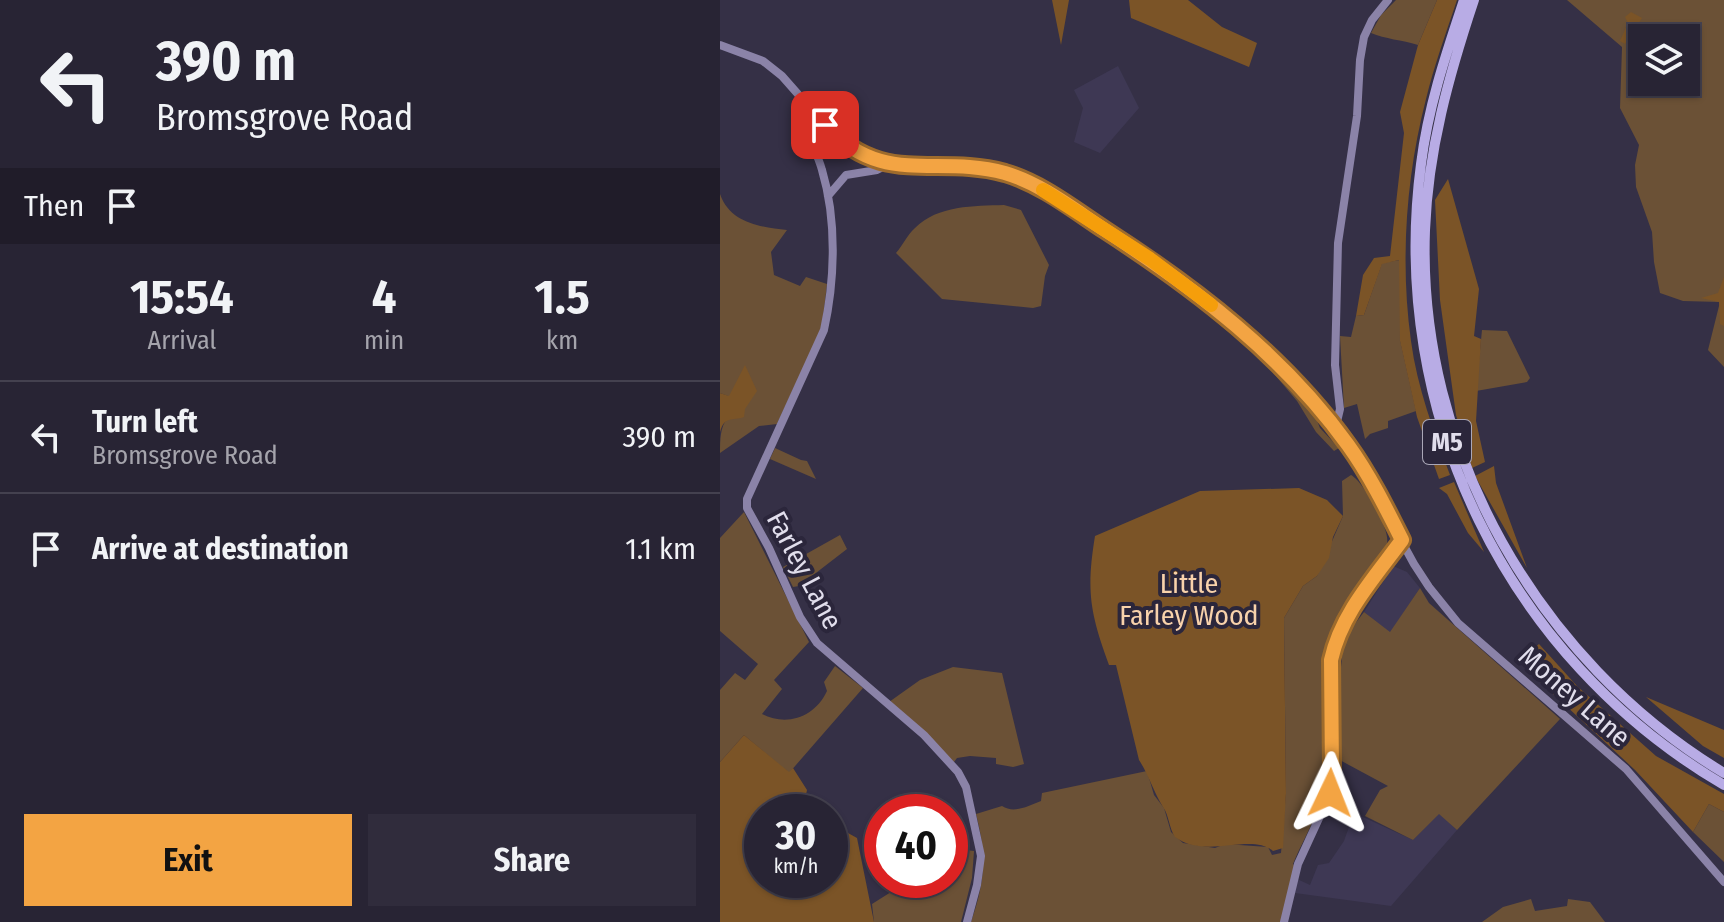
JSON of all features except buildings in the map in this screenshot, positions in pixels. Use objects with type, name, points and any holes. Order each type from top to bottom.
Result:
[{"type":"highway","name":"M5","points":[[1464,0],[1428,118],[1421,163],[1415,247],[1420,325],[1426,361],[1453,462],[1497,556],[1530,609],[1563,651],[1635,723],[1724,785]]},
{"type":"highway","name":"M5","points":[[1474,0],[1443,99],[1433,153],[1425,232],[1431,322],[1451,420],[1481,502],[1503,545],[1549,616],[1575,648],[1634,708],[1678,743],[1724,773]]},
{"type":"street","points":[[1335,430],[1340,409],[1335,365],[1338,243],[1357,116],[1360,60],[1364,37],[1372,20],[1388,0]]},
{"type":"street","points":[[720,45],[763,61],[782,76],[842,143],[865,157],[888,165]]},
{"type":"street","name":"Farley Lane","points":[[801,100],[805,125],[822,168],[828,196],[832,256],[828,310],[824,330],[746,503],[800,617],[817,643],[924,735],[958,772],[966,787],[981,856],[967,922]]},
{"type":"street","points":[[828,196],[846,175],[888,165]]},
{"type":"street","name":"Money Lane","points":[[888,165],[988,170],[1023,180],[1060,200],[1165,270],[1243,331],[1299,386],[1349,445],[1429,587],[1458,623],[1626,769],[1724,882]]},
{"type":"street","points":[[1284,922],[1298,864],[1332,784],[1331,674],[1335,643],[1348,615],[1402,540]]},
{"type":"shaded area","points":[[1396,0],[1437,0],[1418,45],[1371,33],[1381,15]]},
{"type":"shaded area","points":[[1567,0],[1724,0],[1724,367],[1708,350],[1720,302],[1683,301],[1660,293],[1652,232],[1636,187],[1635,165],[1639,145],[1620,108],[1622,47]]},
{"type":"shaded area","points":[[1118,66],[1139,108],[1100,153],[1074,142],[1083,108],[1074,90]]},
{"type":"shaded area","points":[[720,194],[731,211],[747,222],[787,230],[771,252],[774,275],[800,286],[806,277],[827,284],[822,327],[777,424],[759,426],[720,453],[722,429],[728,418],[728,396],[720,393]]},
{"type":"shaded area","points":[[1004,205],[1021,210],[1049,265],[1041,306],[1033,308],[942,299],[896,253],[912,231],[934,215],[957,208]]},
{"type":"shaded area","points":[[1400,260],[1400,340],[1416,411],[1388,421],[1388,428],[1365,439],[1357,404],[1344,408],[1340,336],[1351,337],[1356,316],[1364,315],[1382,263]]},
{"type":"shaded area","points":[[1169,276],[1262,352],[1310,403],[1320,428],[1339,448],[1334,451],[1316,432],[1297,401],[1253,349],[1167,278]]},
{"type":"shaded area","points":[[1482,330],[1507,331],[1530,378],[1527,382],[1476,391]]},
{"type":"shaded area","points":[[775,448],[807,461],[816,479],[770,459]]},
{"type":"shaded area","points":[[1351,475],[1362,485],[1378,513],[1386,531],[1386,548],[1375,572],[1334,632],[1326,668],[1327,760],[1324,789],[1293,864],[1281,922],[971,922],[983,868],[976,814],[1002,806],[1011,809],[1026,807],[1041,801],[1042,793],[1147,771],[1171,832],[1183,843],[1215,848],[1225,844],[1268,847],[1272,855],[1281,853],[1286,793],[1284,618],[1303,586],[1317,576],[1343,516],[1342,481]]},
{"type":"shaded area","points":[[744,512],[809,642],[774,680],[782,689],[762,714],[781,720],[808,713],[822,700],[827,691],[824,682],[835,666],[863,688],[789,773],[744,735],[720,762],[720,690],[735,673],[745,680],[758,664],[720,631],[720,538]]},
{"type":"shaded area","points":[[840,535],[847,549],[799,586],[793,587],[783,567]]},
{"type":"shaded area","points":[[1393,566],[1407,572],[1420,588],[1390,633],[1364,612]]},
{"type":"shaded area","points":[[1420,588],[1429,603],[1560,719],[1457,830],[1439,814],[1413,840],[1365,816],[1380,790],[1388,786],[1336,758],[1336,715],[1344,638],[1364,612],[1390,632]]},
{"type":"shaded area","points":[[953,667],[1002,673],[1024,764],[1013,767],[996,764],[996,758],[970,756],[957,758],[954,762],[889,702],[920,680]]},
{"type":"shaded area","points":[[1709,804],[1724,812],[1724,862],[1693,832]]},
{"type":"shaded area","points":[[1354,813],[1413,840],[1439,813],[1457,830],[1391,906],[1295,893],[1297,879],[1310,885],[1318,865],[1329,863],[1344,841]]},
{"type":"shaded area","points":[[968,850],[974,851],[968,894]]},
{"type":"shaded area","points":[[882,898],[967,898],[961,922],[874,922],[872,904]]},
{"type":"shaded area","points":[[1531,899],[1535,911],[1567,906],[1568,899],[1590,902],[1605,922],[1482,922],[1503,907]]},
{"type":"green space","points":[[1052,0],[1069,0],[1061,45]]},
{"type":"green space","points":[[1129,0],[1188,0],[1222,27],[1257,43],[1249,67],[1131,18]]},
{"type":"green space","points":[[1437,0],[1457,0],[1419,128],[1407,219],[1406,281],[1417,375],[1450,475],[1439,479],[1417,417],[1400,341],[1399,260],[1382,264],[1364,315],[1356,316],[1363,275],[1374,258],[1390,256],[1404,133],[1400,112],[1418,45]]},
{"type":"green space","points":[[1631,12],[1642,18],[1638,24],[1628,24],[1625,44],[1620,41],[1628,23],[1625,17]]},
{"type":"green space","points":[[1448,179],[1479,289],[1474,336],[1481,339],[1476,421],[1485,462],[1472,468],[1456,415],[1440,300],[1435,200]]},
{"type":"green space","points":[[1724,277],[1724,326],[1720,324],[1719,302],[1701,298],[1718,293]]},
{"type":"green space","points":[[745,365],[757,391],[745,409],[744,417],[726,421],[720,432],[720,393],[729,396]]},
{"type":"green space","points":[[1494,466],[1496,483],[1527,568],[1475,476]]},
{"type":"green space","points":[[1454,482],[1484,552],[1468,533],[1447,494],[1439,488]]},
{"type":"green space","name":"Little Farley Wood","points":[[1299,488],[1327,500],[1343,516],[1333,537],[1329,558],[1317,576],[1303,586],[1284,618],[1286,793],[1283,848],[1273,851],[1253,844],[1214,847],[1187,843],[1175,837],[1139,760],[1116,665],[1109,665],[1098,631],[1090,587],[1095,536],[1200,491]]},
{"type":"green space","points":[[1539,644],[1577,686],[1656,756],[1724,794],[1724,812],[1709,804],[1693,832],[1635,770],[1519,662]]},
{"type":"green space","points":[[1646,697],[1724,730],[1724,758],[1703,746]]},
{"type":"green space","points":[[744,735],[789,772],[793,768],[807,790],[806,794],[744,794],[744,898],[848,898],[848,833],[857,838],[864,873],[864,898],[869,898],[874,922],[720,922],[720,762]]},
{"type":"slow traffic","points":[[1043,190],[1150,259],[1211,305]]},
{"type":"route","points":[[825,125],[842,143],[876,162],[1004,173],[1060,200],[1165,270],[1243,331],[1299,386],[1349,445],[1402,540],[1348,615],[1335,643],[1331,660],[1330,793]]}]
